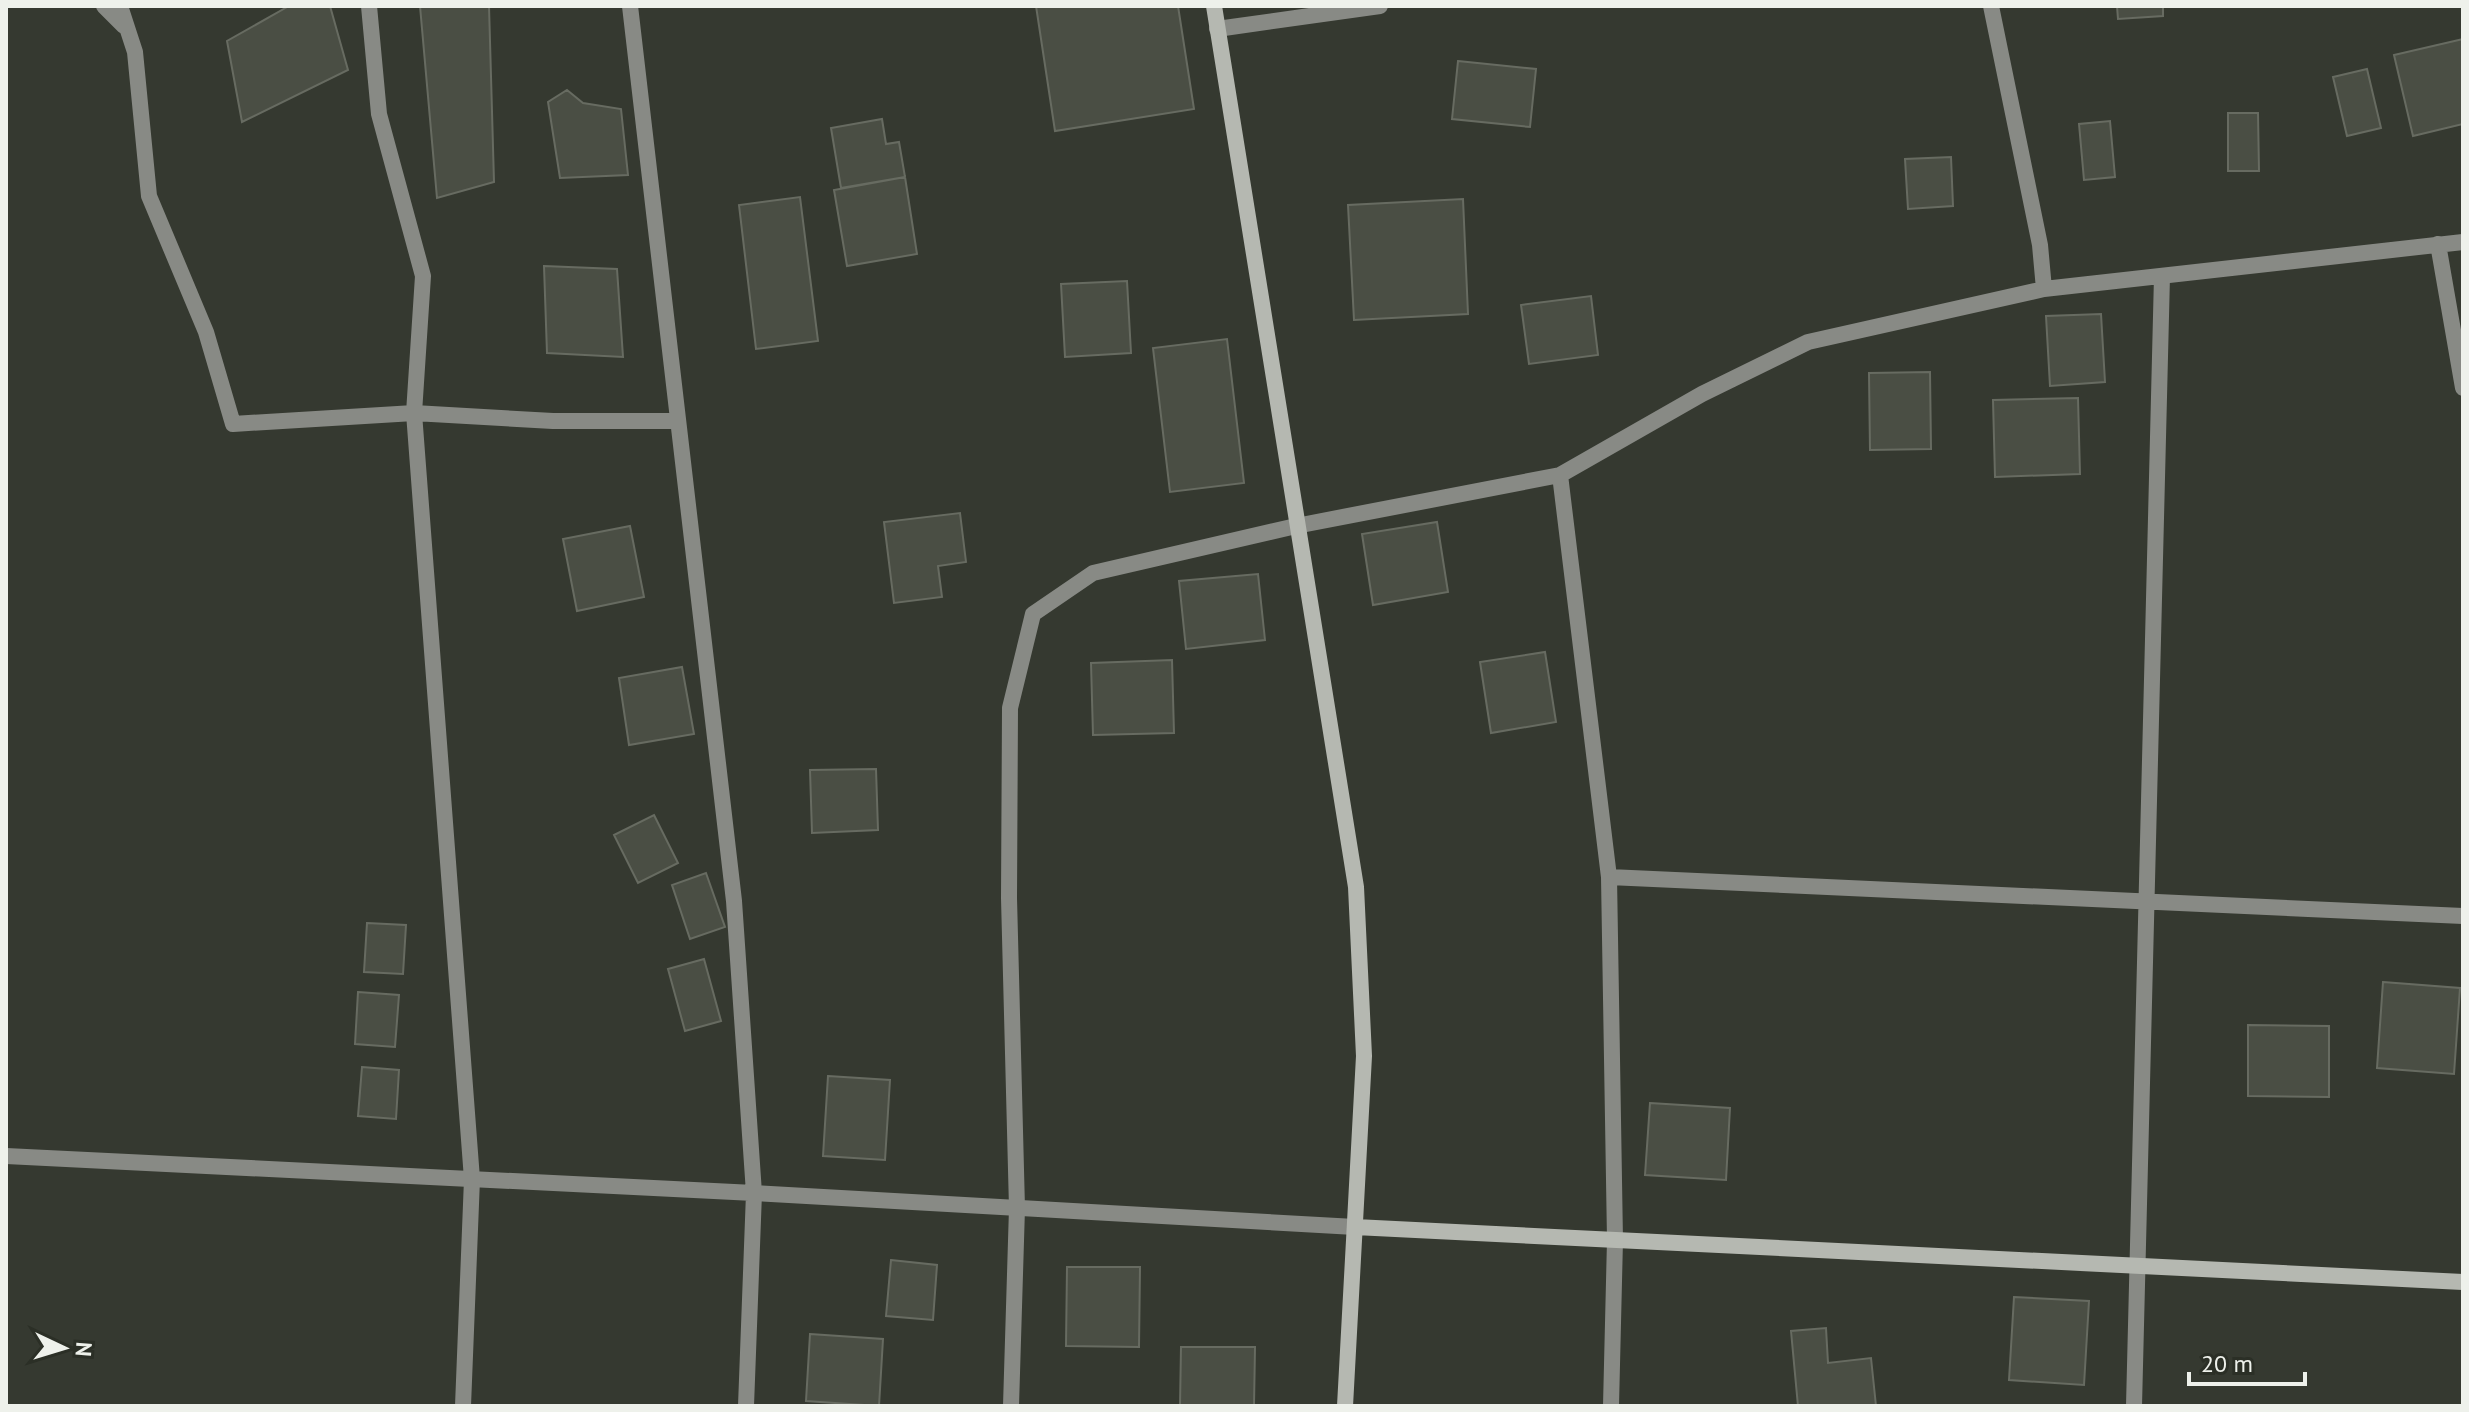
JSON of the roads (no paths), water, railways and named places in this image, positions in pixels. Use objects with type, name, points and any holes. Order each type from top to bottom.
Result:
[{"type":"street","points":[[104,6],[128,30]]},
{"type":"street","points":[[120,6],[135,52],[149,196],[206,332],[233,424],[414,413],[553,421],[676,421]]},
{"type":"street","points":[[369,6],[379,114],[423,276],[414,413],[472,1179],[463,1406]]},
{"type":"street","points":[[630,6],[734,901],[754,1193],[746,1406]]},
{"type":"street","points":[[1214,6],[1356,887],[1364,1056],[1345,1406]]},
{"type":"street","points":[[1217,29],[1380,6]]},
{"type":"street","points":[[1991,6],[2040,245],[2044,289]]},
{"type":"street","points":[[1011,1406],[1017,1208],[1010,913],[1010,708],[1033,614],[1093,573],[1296,526],[1560,475],[1702,394],[1808,342],[2044,289],[2463,242]]},
{"type":"street","points":[[2438,244],[2463,388]]},
{"type":"street","points":[[2134,1406],[2162,276]]},
{"type":"street","points":[[1560,475],[1609,877],[1615,1240],[1611,1406]]},
{"type":"street","points":[[1609,877],[2463,916]]},
{"type":"street","points":[[6,1156],[2463,1282]]}]
